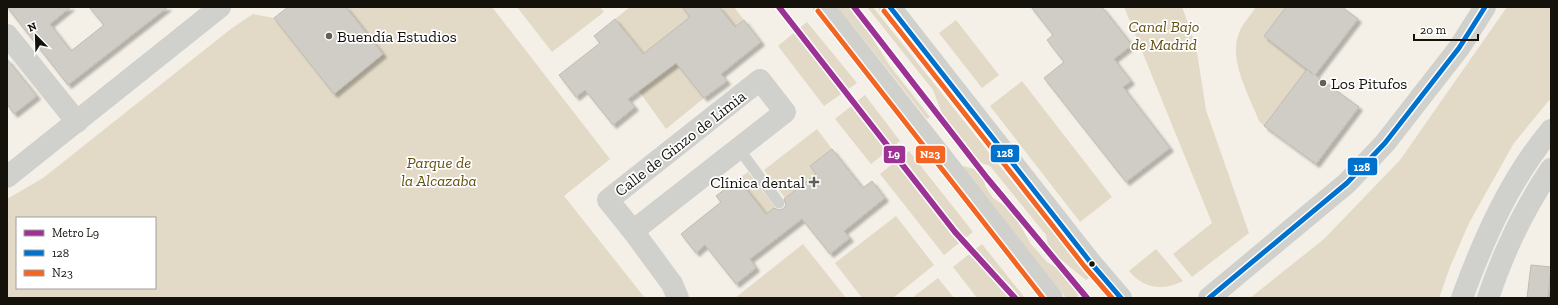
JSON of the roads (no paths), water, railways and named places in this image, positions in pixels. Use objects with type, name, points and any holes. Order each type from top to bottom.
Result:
[{"type":"street","points":[[7,177],[220,7]]},
{"type":"street","points":[[824,7],[1052,298]]},
{"type":"street","points":[[890,7],[1091,263],[1121,298]]},
{"type":"street","points":[[1209,298],[1347,182],[1380,149],[1459,48],[1485,7]]},
{"type":"street","points":[[7,35],[77,122]]},
{"type":"street","name":"Calle de Ginzo de Limia","points":[[760,80],[785,112],[739,149],[634,232],[608,200],[760,80]]},
{"type":"street","points":[[1462,298],[1478,256],[1500,209],[1525,166],[1551,130]]},
{"type":"street","points":[[1493,294],[1504,252],[1532,199],[1551,170]]},
{"type":"street","points":[[634,232],[675,291],[690,298]]},
{"type":"lane","points":[[739,149],[779,203]]},
{"type":"metro line","name":"L9","points":[[779,7],[955,232],[1015,298]]},
{"type":"metro line","name":"L9","points":[[854,7],[987,178],[1087,298]]},
{"type":"place","name":"Buendía Estudios","points":[[329,36]]},
{"type":"place","name":"Los Pitufos","points":[[1323,83]]},
{"type":"place","name":"Clínica dental","points":[[814,182]]},
{"type":"park label","name":"Canal Bajo de Madrid","points":[[1164,35]]},
{"type":"park label","name":"Parque de la Alcazaba","points":[[439,171]]}]
